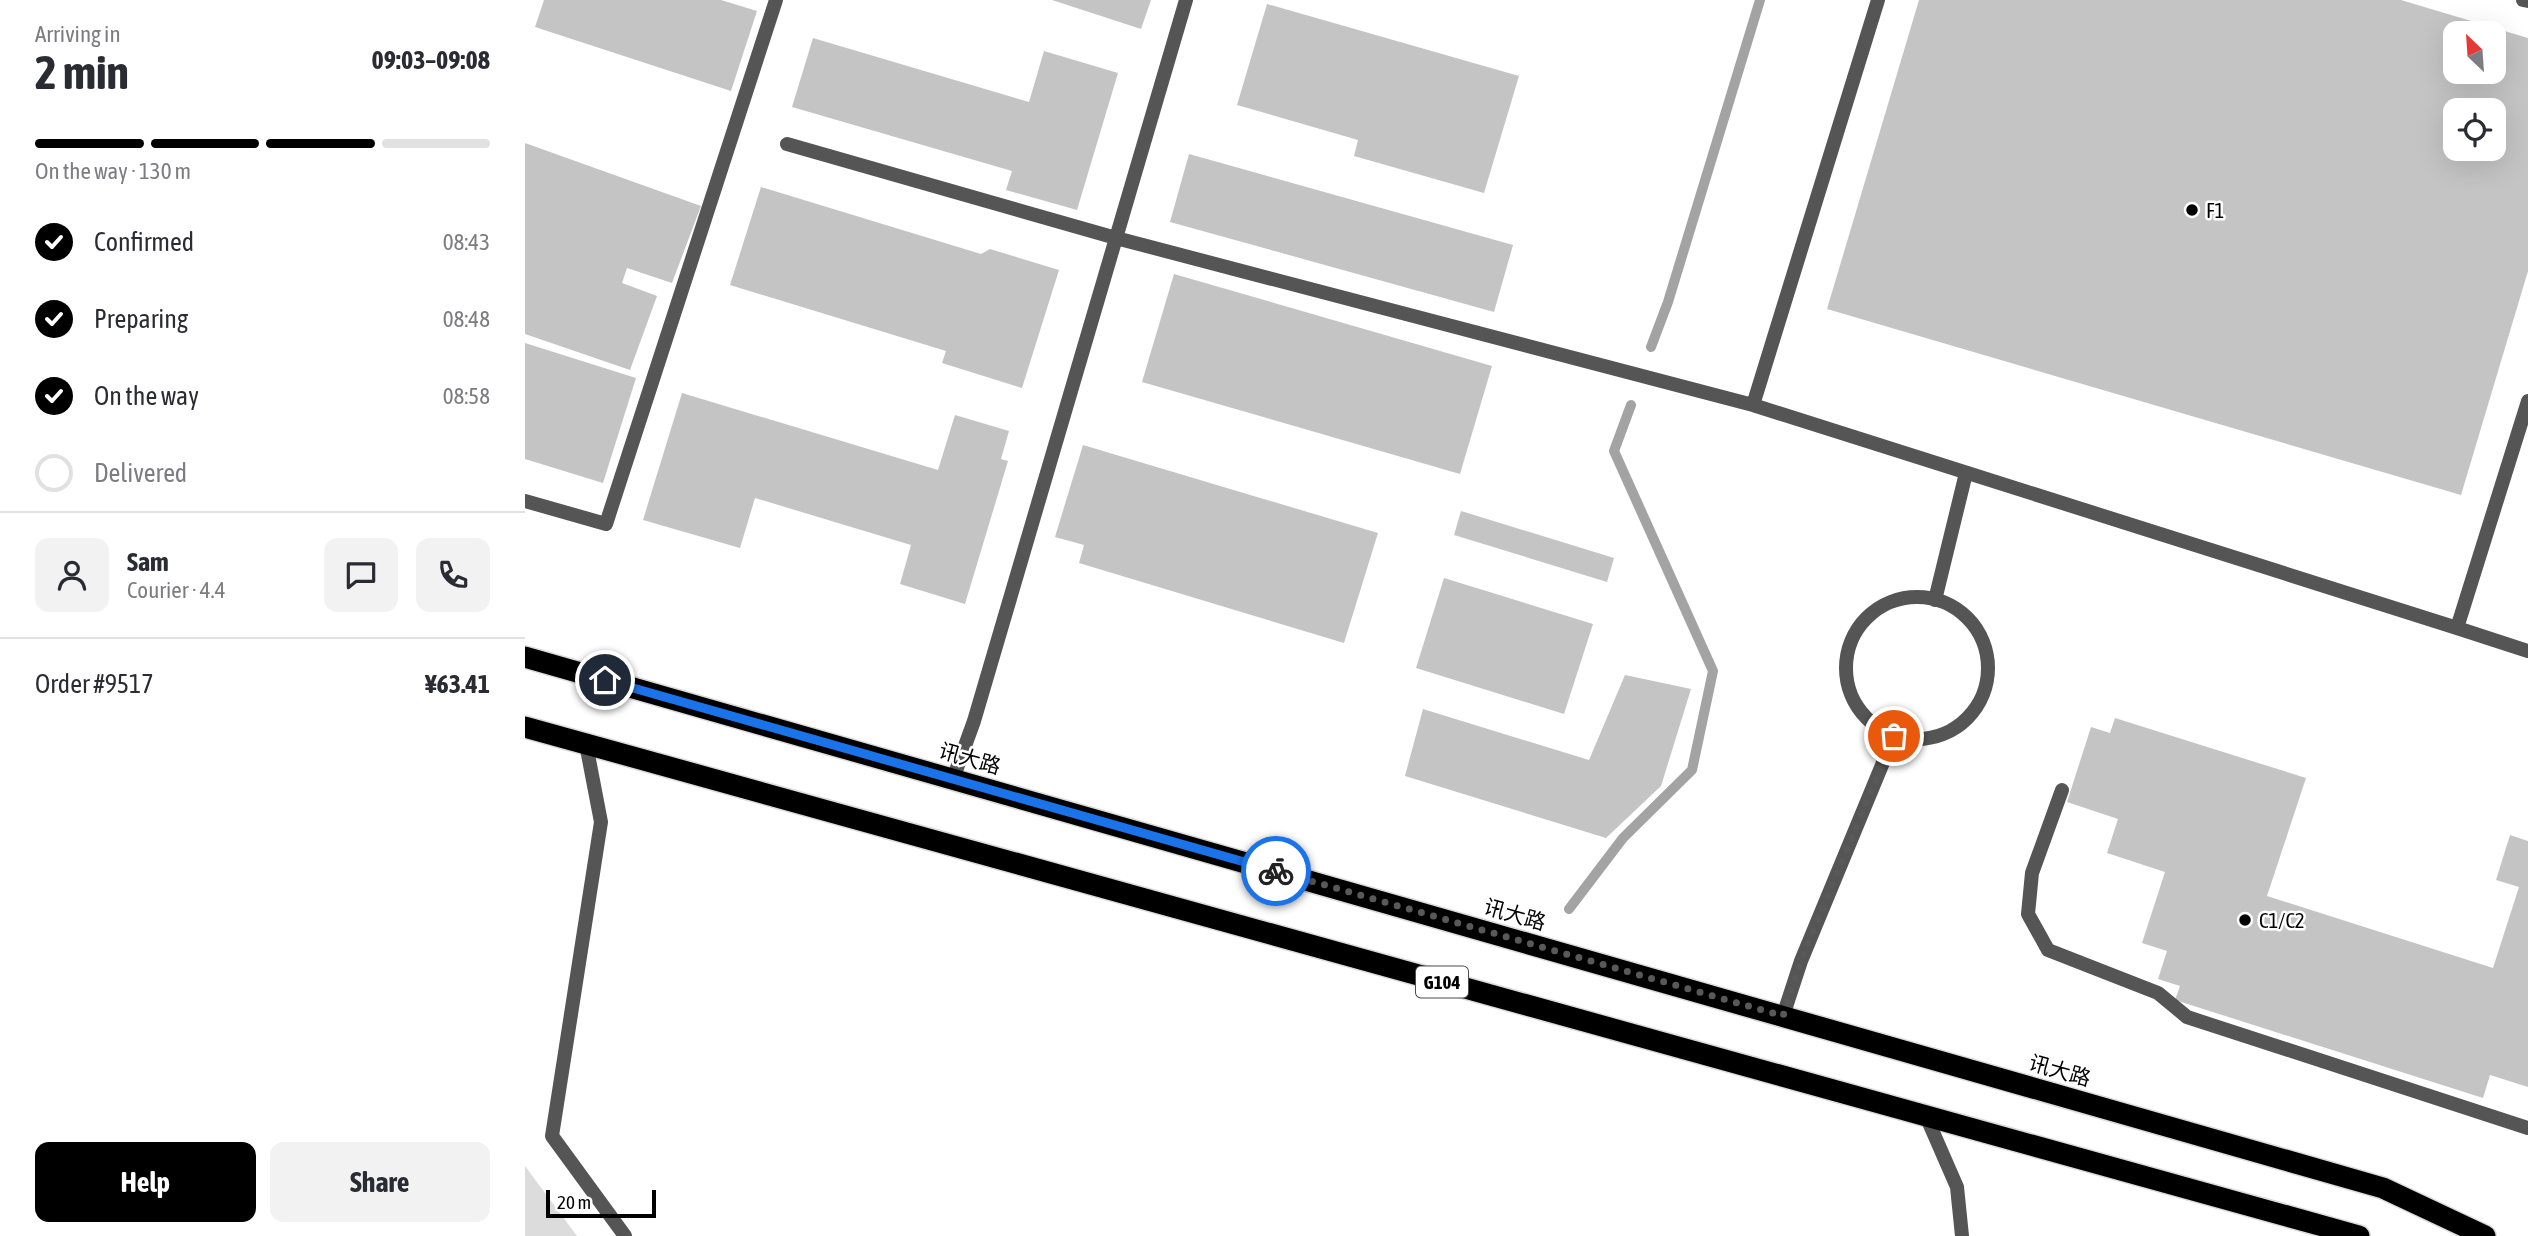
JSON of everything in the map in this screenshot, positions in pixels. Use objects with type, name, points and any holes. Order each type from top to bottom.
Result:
[{"type":"highway","name":"讯大路","points":[[525,657],[2383,1188],[2485,1236]]},
{"type":"highway","name":"G104","points":[[525,727],[2359,1236]]},
{"type":"street","points":[[525,501],[606,524],[776,0]]},
{"type":"street","points":[[953,779],[974,720],[1186,0]]},
{"type":"street","points":[[1753,405],[1878,0]]},
{"type":"street","points":[[787,145],[1116,238],[1753,405],[2528,652]]},
{"type":"street","points":[[2457,628],[2528,401]]},
{"type":"street","points":[[1935,600],[1966,473]]},
{"type":"street","points":[[1922,597],[1935,600],[1944,602],[1963,614],[1979,632],[1988,656],[1988,680],[1979,703],[1964,722],[1943,735],[1919,739],[1894,736],[1873,724],[1858,707],[1848,687],[1846,665],[1851,643],[1862,623],[1879,608],[1900,599],[1922,597]]},
{"type":"street","points":[[1783,1016],[1801,961],[1894,736]]},
{"type":"street","points":[[586,744],[601,822],[552,1136],[625,1236]]},
{"type":"street","points":[[2062,790],[2032,873],[2028,914],[2048,950],[2158,993],[2187,1017],[2528,1128]]},
{"type":"street","points":[[1926,1116],[1957,1187],[1962,1236]]},
{"type":"shaded area","points":[[525,1166],[577,1236],[525,1236]]},
{"type":"building","points":[[544,0],[721,0],[757,11],[731,91],[535,27]]},
{"type":"building","points":[[1052,0],[1151,0],[1141,29]]},
{"type":"building","name":"F1","points":[[1919,0],[2401,0],[2471,21],[2443,21],[2443,84],[2506,84],[2506,31],[2528,38],[2528,271],[2461,495],[1827,309]]},
{"type":"building","points":[[1267,4],[1519,76],[1484,193],[1354,156],[1358,140],[1237,105]]},
{"type":"building","points":[[813,38],[1029,102],[1044,51],[1118,73],[1077,210],[1006,190],[1012,171],[792,107]]},
{"type":"building","points":[[525,143],[701,206],[672,283],[627,268],[622,283],[657,296],[630,370],[525,334]]},
{"type":"building","points":[[1189,154],[1513,245],[1494,312],[1170,222]]},
{"type":"building","points":[[761,187],[981,254],[990,249],[1059,270],[1022,388],[942,363],[946,351],[730,285]]},
{"type":"building","points":[[1174,274],[1492,366],[1460,474],[1142,382]]},
{"type":"building","points":[[525,343],[636,378],[603,483],[525,459]]},
{"type":"building","points":[[682,393],[938,470],[955,415],[1009,431],[1001,459],[1008,461],[965,604],[900,584],[911,545],[755,498],[740,548],[643,520]]},
{"type":"building","points":[[1083,445],[1378,533],[1344,643],[1079,563],[1084,545],[1055,537]]},
{"type":"building","points":[[1461,511],[1614,558],[1607,582],[1454,535]]},
{"type":"building","points":[[1444,578],[1593,624],[1564,714],[1416,668]]},
{"type":"building","points":[[1625,675],[1691,689],[1661,786],[1606,838],[1405,776],[1423,709],[1589,760]]},
{"type":"building","name":"C1/C2","points":[[2115,718],[2306,778],[2267,896],[2493,968],[2519,887],[2496,880],[2510,835],[2528,841],[2528,1087],[2490,1075],[2483,1098],[2175,1000],[2180,986],[2158,979],[2167,951],[2142,943],[2165,872],[2107,853],[2118,819],[2067,802],[2091,727],[2110,733]]},
{"type":"waterway","points":[[1651,347],[1668,302],[1760,0]]},
{"type":"waterway","points":[[1569,909],[1623,838],[1692,770],[1713,671],[1614,451],[1631,405]]},
{"type":"way so far","points":[[1276,871],[1783,1016],[1801,961],[1894,736]]},
{"type":"place","name":"F1","points":[[2192,210]]},
{"type":"place","name":"C1/C2","points":[[2245,920]]},
{"type":"route","points":[[605,680],[1276,871]]}]
